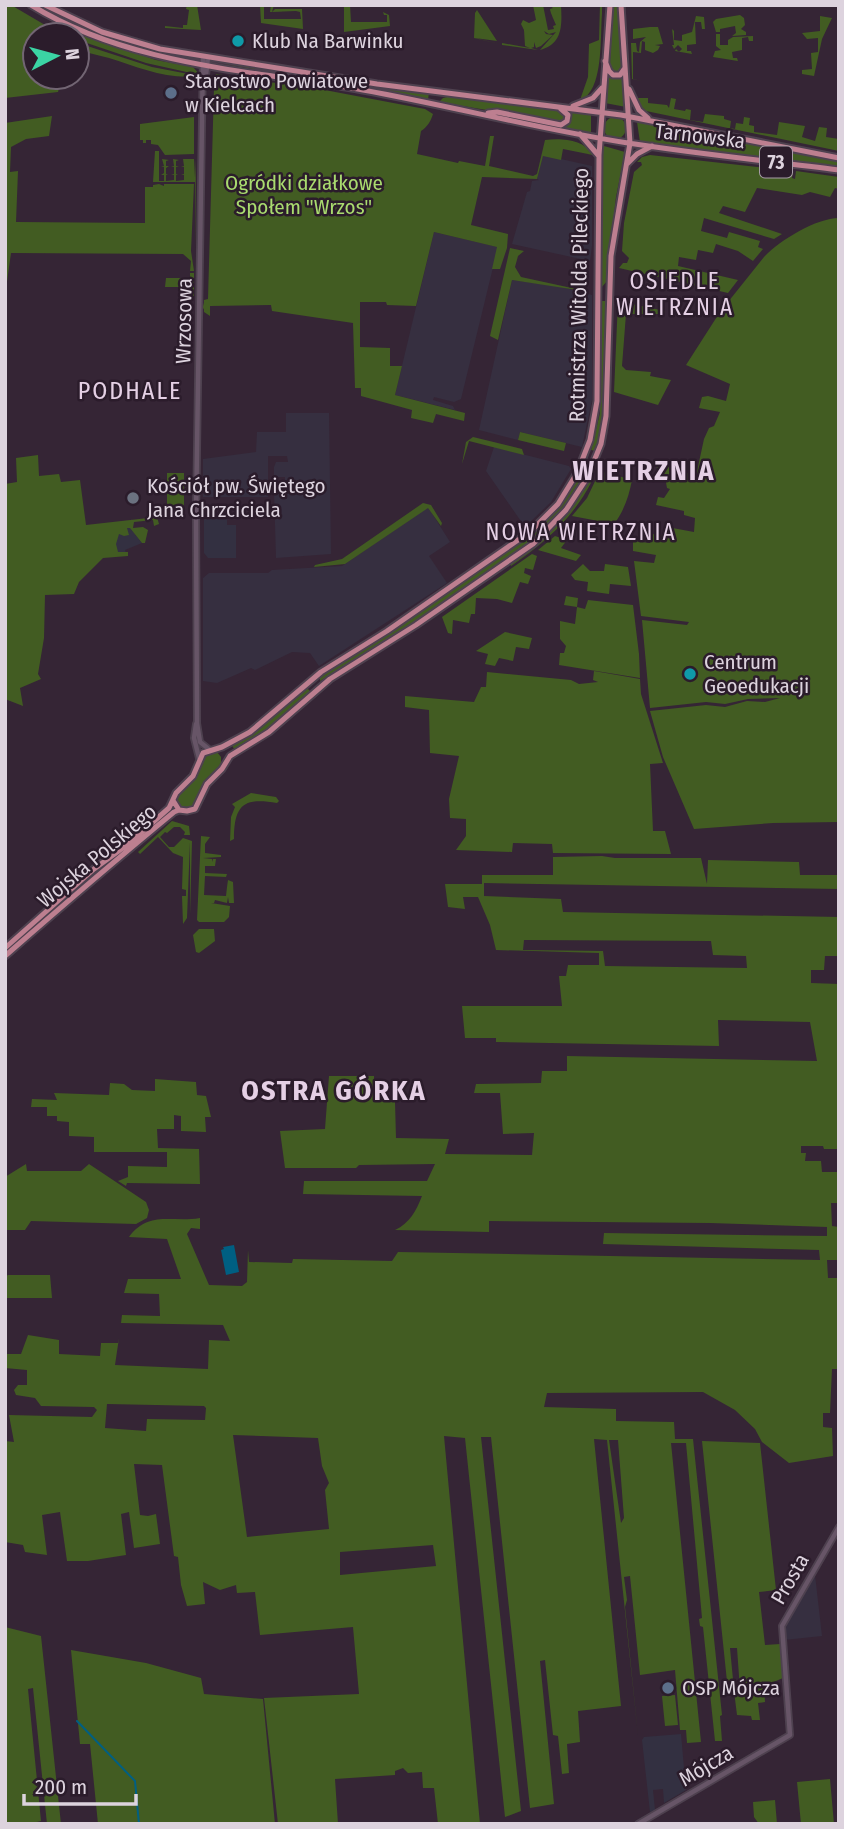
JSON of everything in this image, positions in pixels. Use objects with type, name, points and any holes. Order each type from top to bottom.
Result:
[{"type":"main road","name":"73","points":[[31,5],[108,42],[164,58],[437,104],[599,138]]},
{"type":"main road","name":"73","points":[[45,5],[82,24],[123,39],[206,57],[366,83],[629,116]]},
{"type":"main road","name":"Rotmistrza Witolda Pileckiego","points":[[312,678],[398,623],[531,531],[558,503],[577,473],[590,440],[597,401],[598,155],[610,5]]},
{"type":"main road","name":"Rotmistrza Witolda Pileckiego","points":[[319,688],[533,544],[557,522],[579,492],[598,453],[606,416],[611,256],[630,143],[621,5]]},
{"type":"main road","points":[[605,58],[608,71],[613,75],[620,75],[625,68]]},
{"type":"main road","points":[[626,82],[636,105],[650,120]]},
{"type":"main road","points":[[568,107],[587,101],[602,88]]},
{"type":"main road","points":[[437,104],[440,98],[452,93]]},
{"type":"main road","points":[[482,113],[497,112],[561,125],[567,121],[568,115],[558,106]]},
{"type":"main road","name":"Tarnowska","points":[[629,116],[839,158]]},
{"type":"main road","points":[[580,134],[598,155]]},
{"type":"main road","name":"Tarnowska","points":[[599,138],[839,170]]},
{"type":"main road","points":[[626,164],[652,146]]},
{"type":"main road","points":[[199,758],[205,751],[214,750],[259,725],[312,678]]},
{"type":"main road","points":[[214,750],[225,761],[269,732],[319,688]]},
{"type":"main road","name":"Wojska Polskiego","points":[[5,948],[94,869],[169,808],[176,793],[193,776],[199,758]]},
{"type":"main road","name":"Wojska Polskiego","points":[[5,956],[102,870],[174,812],[197,808],[207,784],[222,769],[225,761]]},
{"type":"main road","points":[[174,800],[179,810]]},
{"type":"street","name":"Wrzosowa","points":[[206,57],[197,417],[197,723],[200,742],[214,750]]},
{"type":"street","points":[[312,678],[319,688]]},
{"type":"street","name":"Wrzosowa","points":[[197,723],[194,738],[199,758]]},
{"type":"street","name":"Prosta","points":[[790,1735],[782,1626],[839,1527]]},
{"type":"street","name":"Mójcza","points":[[638,1824],[790,1735]]},
{"type":"shaded area","points":[[543,155],[592,166],[590,261],[512,244],[527,192],[530,191],[532,181],[539,180],[537,179]]},
{"type":"shaded area","points":[[434,232],[498,247],[461,399],[454,402],[434,397],[433,400],[453,406],[455,410],[395,395]]},
{"type":"shaded area","points":[[512,280],[558,286],[592,295],[592,400],[582,447],[520,432],[518,440],[479,430]]},
{"type":"shaded area","points":[[286,413],[329,413],[331,554],[276,558],[274,490],[285,489],[285,477],[274,477],[274,467],[276,462],[288,462],[287,456],[268,456],[268,497],[203,497],[203,459],[256,452],[257,432],[286,432]]},
{"type":"shaded area","points":[[494,447],[569,466],[571,469],[551,502],[525,527],[486,471]]},
{"type":"shaded area","points":[[428,507],[450,542],[429,556],[447,583],[319,666],[310,653],[292,652],[255,670],[251,668],[217,683],[203,681],[203,578],[209,573],[268,573],[272,570],[342,566]]},
{"type":"shaded area","points":[[204,518],[227,518],[227,525],[236,525],[236,558],[208,558],[204,553]]},
{"type":"shaded area","points":[[132,519],[131,529],[142,543],[125,550],[127,555],[113,555],[116,531]]},
{"type":"shaded area","points":[[815,1575],[822,1636],[784,1640],[787,1623]]},
{"type":"shaded area","points":[[681,1734],[686,1790],[664,1803],[663,1789],[653,1790],[655,1810],[650,1812],[642,1740],[644,1737]]},
{"type":"green space","points":[[5,5],[11,5],[38,21],[21,21],[21,91],[58,91],[5,98]]},
{"type":"green space","points":[[187,5],[197,5],[201,30],[165,28],[183,28],[183,25],[187,25]]},
{"type":"green space","points":[[260,5],[264,5],[264,19],[301,19],[300,12],[296,11],[272,12],[275,9],[302,9],[303,29],[261,23]]},
{"type":"green space","points":[[344,5],[350,5],[351,22],[387,22],[387,15],[383,12],[389,15],[390,26],[344,32]]},
{"type":"green space","points":[[533,5],[543,5],[548,30],[554,29],[553,26],[556,25],[550,10],[553,8],[549,5],[561,5],[561,26],[557,38],[548,47],[540,50],[556,32],[549,34],[544,31],[546,34],[553,35],[536,48],[534,42],[534,47],[531,48],[538,50],[502,45],[530,48],[525,46],[521,24],[523,20],[529,23],[536,20]]},
{"type":"green space","points":[[600,5],[601,36],[597,75],[588,95],[580,100],[588,77],[589,44],[599,40]]},
{"type":"green space","points":[[612,5],[619,5],[623,68],[617,73],[613,72],[610,65]]},
{"type":"green space","points":[[477,10],[497,41],[475,38],[500,44],[474,38]]},
{"type":"green space","points":[[740,15],[744,18],[745,25],[741,29],[746,35],[732,36],[736,33],[735,26],[716,32],[713,22],[716,19]]},
{"type":"green space","points":[[696,16],[704,17],[705,29],[702,29],[701,22],[695,22],[696,44],[687,45],[687,51],[692,54],[679,52],[682,49],[678,45],[674,49],[672,45],[672,29],[674,40],[682,41],[682,35],[692,32]]},
{"type":"green space","points":[[820,16],[832,18],[822,39],[814,76],[802,74],[802,70],[812,69],[811,53],[818,52],[818,38],[807,39],[802,33],[820,31]]},
{"type":"green space","points":[[658,27],[663,44],[655,45],[660,46],[653,53],[645,50],[645,42],[642,41],[641,53],[633,52],[633,79],[642,81],[632,79],[631,43],[636,43],[639,52],[640,42],[646,37],[633,39],[633,29]]},
{"type":"green space","points":[[716,34],[720,34],[720,45],[728,45],[728,40],[733,37],[753,36],[753,41],[749,41],[748,37],[742,38],[742,50],[732,52],[733,58],[738,61],[713,57],[715,51],[721,50],[716,46]]},
{"type":"green space","points":[[91,38],[156,60],[193,67],[200,75],[146,63],[91,44]]},
{"type":"green space","points":[[91,47],[152,67],[199,76],[153,72],[91,54]]},
{"type":"green space","points":[[219,63],[429,92],[428,100]]},
{"type":"green space","points":[[608,73],[623,74],[626,107],[605,103]]},
{"type":"green space","name":"Ogródki działkowe Społem \"Wrzos\"","points":[[216,74],[425,109],[433,114],[421,131],[417,154],[458,163],[485,166],[490,136],[494,136],[489,166],[533,176],[537,174],[545,140],[578,143],[593,155],[563,149],[561,160],[543,156],[537,179],[482,177],[471,225],[508,234],[507,248],[500,269],[492,269],[497,247],[434,232],[416,306],[360,302],[360,347],[390,348],[390,366],[402,366],[395,395],[465,413],[464,421],[436,414],[433,423],[411,418],[412,410],[361,396],[361,388],[355,388],[353,323],[272,311],[271,305],[210,306],[210,316],[204,312],[204,308],[202,311],[202,299],[204,306],[204,300],[208,299],[214,88],[209,87]]},
{"type":"green space","points":[[451,96],[561,111],[566,118],[563,123],[439,102]]},
{"type":"green space","points":[[636,98],[648,98],[648,103],[667,105],[669,108],[671,98],[676,99],[674,109],[691,110],[690,120],[703,122],[705,114],[724,116],[724,119],[731,121],[730,128],[735,129],[736,123],[743,124],[744,117],[750,118],[749,125],[754,126],[754,132],[777,135],[779,122],[805,126],[802,137],[815,141],[819,127],[827,128],[826,137],[839,139],[839,151],[646,111]]},
{"type":"green space","points":[[567,109],[591,113],[591,134],[497,115],[562,126],[569,114]]},
{"type":"green space","points":[[52,116],[49,136],[26,139],[11,147],[10,172],[18,171],[16,222],[145,223],[145,187],[159,184],[194,184],[191,251],[194,271],[190,271],[191,261],[183,254],[11,253],[5,296],[5,123]]},
{"type":"green space","points":[[194,117],[194,154],[165,155],[158,145],[151,144],[151,140],[143,143],[143,140],[140,140],[140,124]]},
{"type":"green space","points":[[611,117],[619,117],[626,124],[626,132],[619,139],[611,139],[604,132],[604,124]]},
{"type":"green space","points":[[637,122],[839,160],[839,166],[640,142]]},
{"type":"green space","points":[[604,146],[625,152],[616,197],[607,281],[601,288],[601,148]]},
{"type":"green space","points":[[155,151],[159,151],[159,181],[164,181],[164,175],[161,175],[164,173],[164,167],[161,167],[164,166],[162,159],[169,160],[166,161],[166,166],[169,166],[166,168],[166,181],[174,180],[174,175],[171,175],[174,174],[174,167],[171,167],[174,166],[173,159],[179,160],[176,161],[176,166],[179,166],[176,167],[176,181],[184,180],[184,175],[181,175],[184,174],[184,167],[181,167],[184,166],[183,159],[194,159],[195,178],[196,159],[195,248],[195,182],[153,182]]},
{"type":"green space","points":[[650,155],[793,171],[792,178],[795,179],[796,171],[839,177],[839,189],[835,188],[830,197],[810,192],[802,195],[757,188],[745,212],[723,206],[719,213],[782,234],[774,239],[704,218],[701,231],[727,238],[729,232],[760,241],[758,247],[763,249],[753,261],[738,251],[716,244],[713,253],[698,250],[696,260],[679,257],[678,266],[738,280],[728,293],[619,268],[623,263],[627,263],[629,258],[622,251],[624,223],[634,172],[642,165],[637,162]]},
{"type":"green space","points":[[839,218],[839,822],[773,823],[694,829],[663,757],[650,711],[706,705],[725,707],[747,701],[765,702],[780,698],[650,708],[642,620],[687,625],[689,622],[641,616],[634,561],[654,563],[656,555],[633,551],[633,541],[650,543],[652,534],[665,536],[667,527],[694,532],[695,518],[684,515],[684,511],[656,505],[658,497],[664,498],[670,489],[667,488],[665,477],[658,475],[656,462],[696,476],[704,439],[720,412],[699,408],[702,397],[726,401],[730,384],[686,365],[720,312],[764,257],[799,232],[820,222]]},
{"type":"green space","points":[[510,248],[524,251],[518,256],[515,267],[521,277],[590,292],[512,280],[498,340],[490,336]]},
{"type":"green space","points":[[190,273],[194,273],[194,296],[188,297],[188,287],[165,287],[166,278],[190,278]]},
{"type":"green space","points":[[600,301],[606,301],[607,377],[604,415],[596,451],[591,450],[600,413]]},
{"type":"green space","points":[[618,301],[665,311],[664,314],[626,314],[622,366],[626,370],[651,372],[650,376],[671,380],[658,405],[614,392]]},
{"type":"green space","points":[[520,432],[566,443],[564,451],[518,440]]},
{"type":"green space","points":[[473,437],[522,449],[524,455],[469,441],[462,464],[466,442]]},
{"type":"green space","points":[[38,455],[39,476],[59,474],[61,482],[80,480],[86,525],[157,517],[159,524],[154,526],[153,520],[134,522],[133,528],[143,527],[148,530],[145,543],[127,528],[129,535],[119,534],[116,544],[118,552],[128,552],[128,556],[103,558],[79,582],[74,594],[45,595],[44,638],[38,674],[41,679],[20,688],[23,706],[5,699],[5,484],[17,482],[16,458]]},
{"type":"green space","points":[[605,472],[632,480],[626,503],[614,524],[572,516],[587,498],[598,475]]},
{"type":"green space","points":[[167,473],[184,473],[184,507],[167,507]]},
{"type":"green space","points":[[579,474],[583,476],[555,520],[532,541],[391,638],[320,681],[325,674],[529,535],[559,506]]},
{"type":"green space","points":[[589,479],[592,481],[567,518],[547,539],[511,566],[509,563],[563,515]]},
{"type":"green space","points":[[423,503],[431,505],[442,523],[441,526],[428,508],[345,564],[314,567],[342,559]]},
{"type":"green space","points":[[555,536],[567,540],[561,548],[581,555],[576,561],[538,550]]},
{"type":"green space","points":[[532,554],[537,556],[533,570],[525,568],[524,573],[531,576],[528,584],[520,582],[512,603],[476,598],[475,614],[471,614],[469,623],[453,620],[452,634],[448,633],[442,617]]},
{"type":"green space","points":[[583,564],[590,571],[604,571],[605,564],[628,567],[631,586],[610,584],[609,594],[587,591],[588,582],[575,580],[571,575]]},
{"type":"green space","points":[[566,596],[578,598],[577,607],[564,605]]},
{"type":"green space","points":[[588,600],[633,605],[640,678],[559,665],[560,653],[564,653],[566,646],[560,639],[560,621],[575,624],[577,607],[585,609]]},
{"type":"green space","points":[[505,632],[532,638],[529,649],[516,647],[513,661],[499,658],[495,666],[485,664],[488,654],[476,651]]},
{"type":"green space","points":[[594,671],[640,679],[641,694],[663,763],[650,764],[653,831],[665,831],[671,854],[553,853],[552,844],[513,843],[512,852],[456,850],[466,836],[466,819],[450,818],[449,799],[459,756],[430,753],[429,710],[405,707],[405,696],[474,702],[481,687],[486,687],[487,672],[571,680],[579,684],[598,682],[593,680]]},
{"type":"green space","points":[[306,687],[311,692],[270,727],[235,751],[232,745],[263,725]]},
{"type":"green space","points":[[217,752],[221,757],[221,765],[205,780],[194,805],[188,808],[179,806],[179,795],[196,779],[204,757]]},
{"type":"green space","points":[[251,793],[276,797],[279,801],[256,801],[243,806],[236,818],[234,839],[230,841],[231,817],[235,807],[232,804]]},
{"type":"green space","points":[[172,821],[189,826],[190,835],[184,835],[185,832],[180,827],[165,832],[160,837],[169,847],[174,847],[183,838],[192,841],[190,915],[190,842],[187,918],[183,924],[182,896],[186,896],[186,890],[182,889],[183,857],[173,853],[158,837],[140,854],[138,852]]},
{"type":"green space","points":[[201,836],[210,837],[205,844],[205,853],[221,855],[203,858],[212,859],[212,862],[216,859],[215,866],[205,866],[205,873],[227,874],[226,877],[205,876],[204,895],[226,896],[228,880],[233,882],[234,903],[229,903],[228,897],[227,903],[215,900],[211,903],[230,906],[229,917],[224,922],[197,920]]},
{"type":"green space","points":[[553,857],[701,858],[707,884],[708,860],[799,862],[800,875],[839,875],[839,889],[484,883],[484,896],[561,899],[563,912],[839,917],[839,956],[825,956],[824,970],[811,970],[811,983],[839,984],[839,1149],[801,1146],[801,1153],[806,1153],[805,1161],[821,1161],[822,1172],[839,1172],[837,1203],[831,1203],[832,1226],[839,1227],[839,1260],[827,1260],[828,1278],[839,1278],[839,1369],[832,1369],[830,1413],[823,1413],[823,1427],[832,1428],[833,1456],[789,1463],[762,1442],[755,1429],[735,1410],[703,1392],[547,1393],[544,1407],[616,1409],[616,1421],[674,1422],[675,1439],[693,1439],[722,1715],[722,1741],[715,1741],[703,1627],[700,1626],[699,1619],[702,1618],[686,1443],[671,1443],[701,1742],[687,1743],[686,1730],[680,1730],[675,1670],[640,1675],[630,1576],[624,1577],[627,1600],[625,1607],[638,1735],[607,1440],[594,1439],[621,1706],[578,1711],[580,1742],[567,1744],[569,1773],[562,1774],[558,1736],[553,1735],[545,1660],[540,1661],[554,1804],[530,1808],[491,1437],[481,1437],[521,1811],[505,1817],[465,1438],[444,1436],[480,1824],[438,1824],[434,1788],[423,1788],[422,1772],[408,1773],[403,1768],[395,1771],[395,1775],[335,1779],[338,1824],[278,1824],[264,1698],[359,1694],[353,1627],[260,1635],[255,1592],[237,1593],[236,1585],[220,1590],[203,1582],[205,1604],[187,1606],[181,1585],[178,1557],[174,1556],[162,1465],[134,1464],[140,1515],[156,1514],[160,1544],[134,1548],[129,1512],[121,1514],[126,1555],[88,1561],[67,1561],[60,1512],[42,1515],[47,1555],[25,1552],[23,1545],[5,1542],[5,1441],[14,1442],[9,1415],[92,1417],[97,1410],[94,1407],[41,1406],[35,1398],[16,1395],[14,1390],[18,1385],[27,1385],[27,1370],[5,1368],[5,1354],[21,1354],[28,1335],[59,1340],[59,1354],[100,1356],[101,1343],[118,1343],[119,1338],[115,1365],[208,1369],[209,1340],[230,1341],[223,1325],[121,1323],[122,1315],[160,1316],[159,1294],[124,1293],[128,1279],[181,1279],[167,1239],[129,1237],[145,1223],[153,1220],[200,1218],[200,1229],[191,1228],[187,1234],[209,1285],[242,1286],[247,1282],[248,1250],[249,1262],[292,1263],[293,1259],[392,1261],[398,1252],[820,1260],[819,1250],[603,1244],[604,1233],[827,1236],[827,1227],[489,1221],[489,1232],[395,1230],[412,1216],[422,1196],[303,1194],[304,1181],[427,1181],[435,1164],[285,1168],[280,1131],[325,1129],[329,1076],[374,1076],[374,1101],[395,1102],[396,1138],[449,1139],[445,1154],[532,1155],[534,1133],[503,1134],[500,1093],[474,1093],[476,1084],[541,1083],[542,1071],[567,1071],[567,1056],[817,1061],[810,1022],[718,1020],[719,1046],[496,1042],[496,1038],[465,1038],[462,1006],[562,1006],[559,976],[566,976],[568,965],[599,965],[599,953],[496,950],[490,925],[478,897],[463,897],[465,909],[448,907],[445,884],[482,884],[482,875],[553,875]],"holes":[[[524,940],[711,941],[713,955],[746,956],[747,968],[605,966],[603,951],[523,950]],[[107,1404],[206,1408],[205,1420],[147,1419],[146,1431],[105,1428]],[[233,1435],[318,1438],[322,1466],[329,1483],[325,1490],[329,1529],[247,1537]],[[609,1440],[618,1440],[624,1518],[621,1523]],[[433,1545],[436,1566],[340,1575],[340,1552]]]},
{"type":"green space","points":[[199,929],[214,929],[215,941],[199,953],[196,952],[193,935]]},
{"type":"green space","points":[[155,1079],[196,1082],[197,1095],[206,1096],[211,1117],[205,1117],[206,1132],[181,1131],[181,1116],[174,1115],[174,1129],[157,1129],[158,1148],[199,1149],[200,1184],[127,1183],[126,1186],[118,1181],[128,1177],[128,1166],[167,1167],[167,1152],[94,1152],[94,1137],[69,1136],[69,1122],[57,1121],[57,1116],[47,1116],[47,1107],[31,1107],[32,1099],[57,1100],[54,1093],[109,1095],[110,1083],[124,1084],[132,1090],[155,1091]]},
{"type":"green space","points":[[26,1164],[27,1171],[81,1171],[89,1164],[146,1202],[149,1210],[147,1218],[136,1224],[31,1221],[25,1230],[5,1230],[5,1177]]},
{"type":"green space","points":[[50,1275],[52,1298],[5,1298],[5,1277]]},
{"type":"green space","points":[[702,1441],[760,1443],[776,1590],[759,1592],[765,1645],[780,1644],[783,1678],[764,1686],[765,1702],[758,1703],[760,1720],[737,1715],[734,1691],[728,1691]],"holes":[[[730,1648],[737,1648],[740,1690],[734,1690]]]},
{"type":"green space","points":[[5,1627],[41,1636],[61,1824],[47,1824],[33,1688],[28,1689],[41,1821],[5,1824]]},
{"type":"green space","points":[[71,1650],[146,1663],[201,1678],[204,1694],[263,1699],[275,1824],[98,1824],[90,1744],[80,1744]]},
{"type":"green space","points":[[675,1695],[678,1725],[665,1726],[662,1696]]},
{"type":"green space","points":[[830,1779],[834,1824],[801,1824],[797,1782]]},
{"type":"green space","points":[[775,1800],[777,1824],[759,1824],[754,1817],[753,1802]]},
{"type":"water","points":[[234,1245],[239,1272],[226,1275],[221,1250]]},
{"type":"waterway","points":[[77,1721],[135,1781],[139,1824]]},
{"type":"place","name":"Klub Na Barwinku","points":[[238,41]]},
{"type":"place","name":"Starostwo Powiatowe w Kielcach","points":[[171,93]]},
{"type":"place","name":"Kościół pw. Świętego Jana Chrzciciela","points":[[133,498]]},
{"type":"place","name":"Centrum Geoedukacji","points":[[690,674]]},
{"type":"place","name":"OSP Mójcza","points":[[668,1688]]},
{"type":"district","name":"OSIEDLE WIETRZNIA","points":[[675,294]]},
{"type":"district","name":"PODHALE","points":[[130,391]]},
{"type":"district","name":"WIETRZNIA","points":[[644,470]]},
{"type":"district","name":"NOWA WIETRZNIA","points":[[581,532]]},
{"type":"district","name":"OSTRA GÓRKA","points":[[334,1090]]}]
